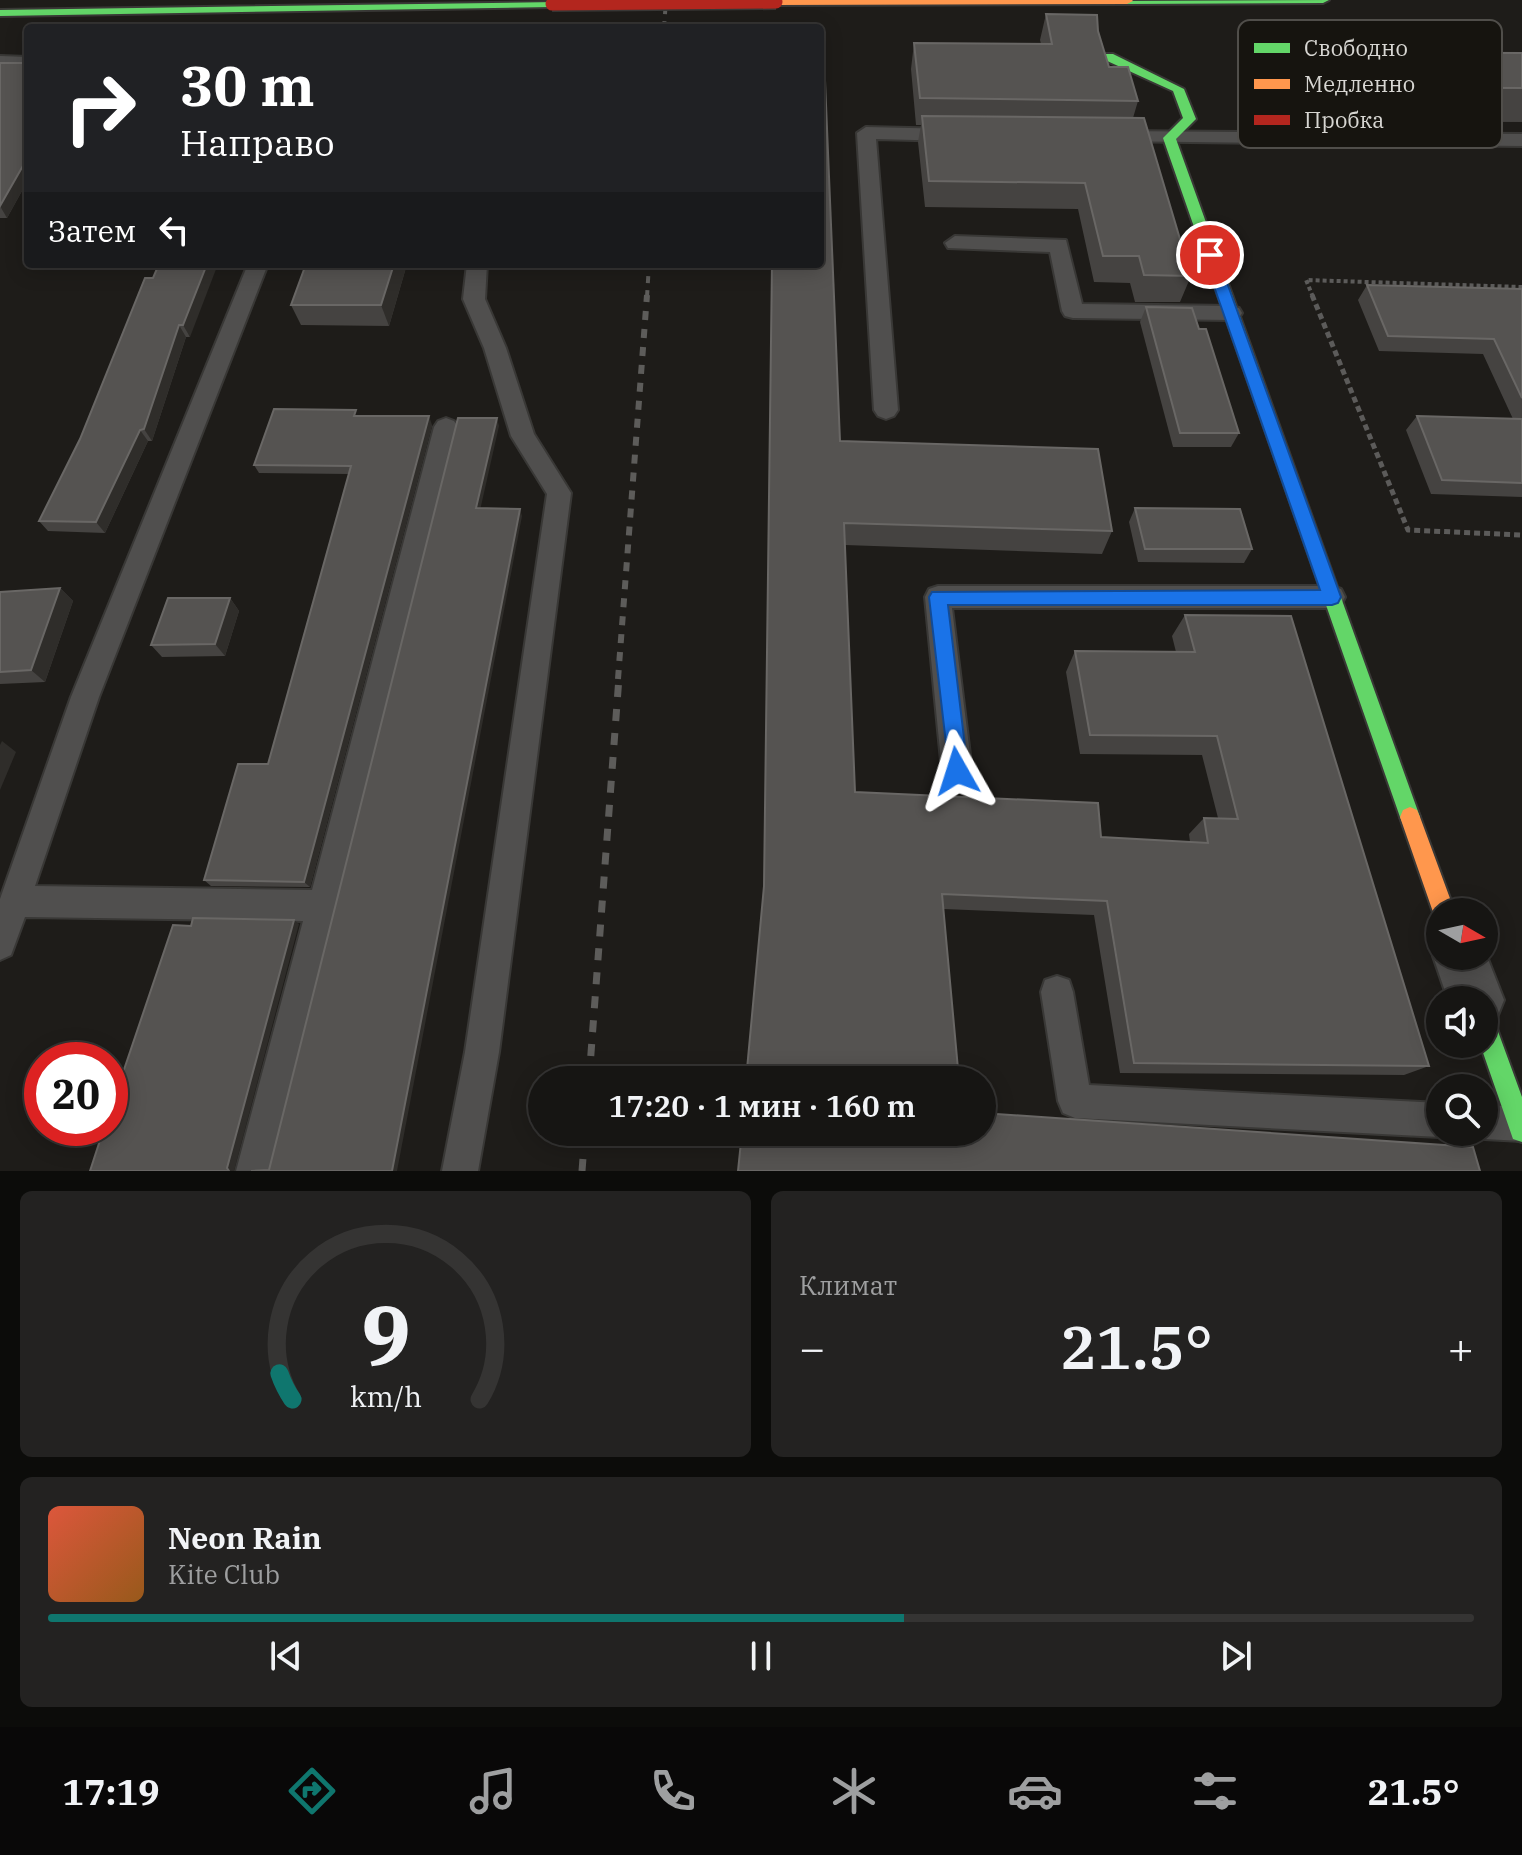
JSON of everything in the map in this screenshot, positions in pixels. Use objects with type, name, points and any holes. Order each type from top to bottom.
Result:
[{"type":"street","points":[[0,13],[552,4],[1323,0]]},
{"type":"street","points":[[1109,57],[1178,89],[1190,119],[1169,138],[1439,898]]},
{"type":"street","points":[[1496,1058],[1521,1127]]},
{"type":"lane","points":[[0,61],[24,62]]},
{"type":"lane","points":[[886,410],[866,133],[977,135]]},
{"type":"lane","points":[[1089,137],[1238,138]]},
{"type":"lane","points":[[1502,140],[1522,140]]},
{"type":"lane","points":[[955,243],[1059,245],[1073,311],[1231,313]]},
{"type":"lane","points":[[0,944],[85,697],[256,268]]},
{"type":"lane","points":[[460,1171],[482,1052],[559,493],[523,436],[495,348],[474,299],[477,268]]},
{"type":"lane","points":[[254,1171],[446,427]]},
{"type":"lane","points":[[957,771],[938,597],[1332,597]]},
{"type":"lane","points":[[16,901],[323,906]]},
{"type":"lane","points":[[1057,992],[1075,1101],[1426,1119]]},
{"type":"lane","points":[[1498,1124],[1521,1127]]},
{"type":"path","points":[[1522,287],[1306,280],[1408,530],[1522,535]]},
{"type":"building","points":[[1046,14],[1097,15],[1098,31],[1109,67],[1128,67],[1138,101],[920,98],[914,43],[1052,44]]},
{"type":"building","points":[[1502,53],[1522,53],[1522,88],[1502,88]]},
{"type":"building","points":[[824,56],[840,441],[1098,449],[1112,531],[844,523],[855,792],[1098,803],[1101,837],[1208,843],[1204,818],[1238,819],[1217,736],[1090,735],[1075,651],[1195,652],[1185,615],[1291,616],[1429,1066],[1134,1063],[1107,901],[942,894],[958,1066],[747,1066],[764,886],[772,268],[824,268]]},
{"type":"building","points":[[0,63],[24,63],[24,164],[0,206]]},
{"type":"building","points":[[922,116],[1144,118],[1191,276],[1144,275],[1139,256],[1103,256],[1085,183],[929,181]]},
{"type":"building","points":[[157,268],[205,268],[183,325],[179,325],[144,429],[140,430],[96,522],[39,521],[80,439],[145,278],[153,278]]},
{"type":"building","points":[[305,268],[393,268],[381,305],[291,305]]},
{"type":"building","points":[[1367,285],[1522,289],[1522,398],[1494,339],[1388,336]]},
{"type":"building","points":[[1146,307],[1192,308],[1199,329],[1206,329],[1239,433],[1180,433]]},
{"type":"building","points":[[274,409],[356,410],[354,416],[429,416],[304,882],[204,880],[238,764],[268,764],[351,466],[254,465]]},
{"type":"building","points":[[1417,416],[1522,419],[1522,483],[1442,480]]},
{"type":"building","points":[[458,418],[497,418],[476,508],[520,509],[392,1171],[251,1171],[269,1170]]},
{"type":"building","points":[[1135,508],[1240,509],[1252,549],[1145,549]]},
{"type":"building","points":[[60,588],[31,670],[0,672],[0,592]]},
{"type":"building","points":[[168,598],[230,598],[215,644],[151,645]]},
{"type":"building","points":[[193,918],[294,920],[227,1168],[229,1171],[90,1171],[98,1146],[128,1146],[128,1058],[173,925],[191,926]]},
{"type":"building","points":[[996,1114],[1473,1147],[1480,1171],[738,1171],[741,1146],[996,1146]]},
{"type":"railway","points":[[664,24],[666,0]]},
{"type":"railway","points":[[647,297],[649,268]]},
{"type":"railway","points":[[618,679],[647,295]]},
{"type":"railway","points":[[590,1066],[619,677]]},
{"type":"railway","points":[[582,1171],[584,1146]]},
{"type":"traffic: fast","points":[[1127,1],[1323,0]]},
{"type":"traffic: fast","points":[[0,13],[552,4]]},
{"type":"traffic: fast","points":[[1109,57],[1178,89],[1190,119],[1169,138],[1410,817]]},
{"type":"traffic: fast","points":[[1496,1058],[1522,1130]]},
{"type":"traffic: slow","points":[[776,2],[1127,1]]},
{"type":"traffic: slow","points":[[1410,817],[1439,898]]},
{"type":"traffic: jam","points":[[552,4],[776,2]]},
{"type":"route","points":[[957,771],[938,597],[1332,597],[1210,255]]}]
